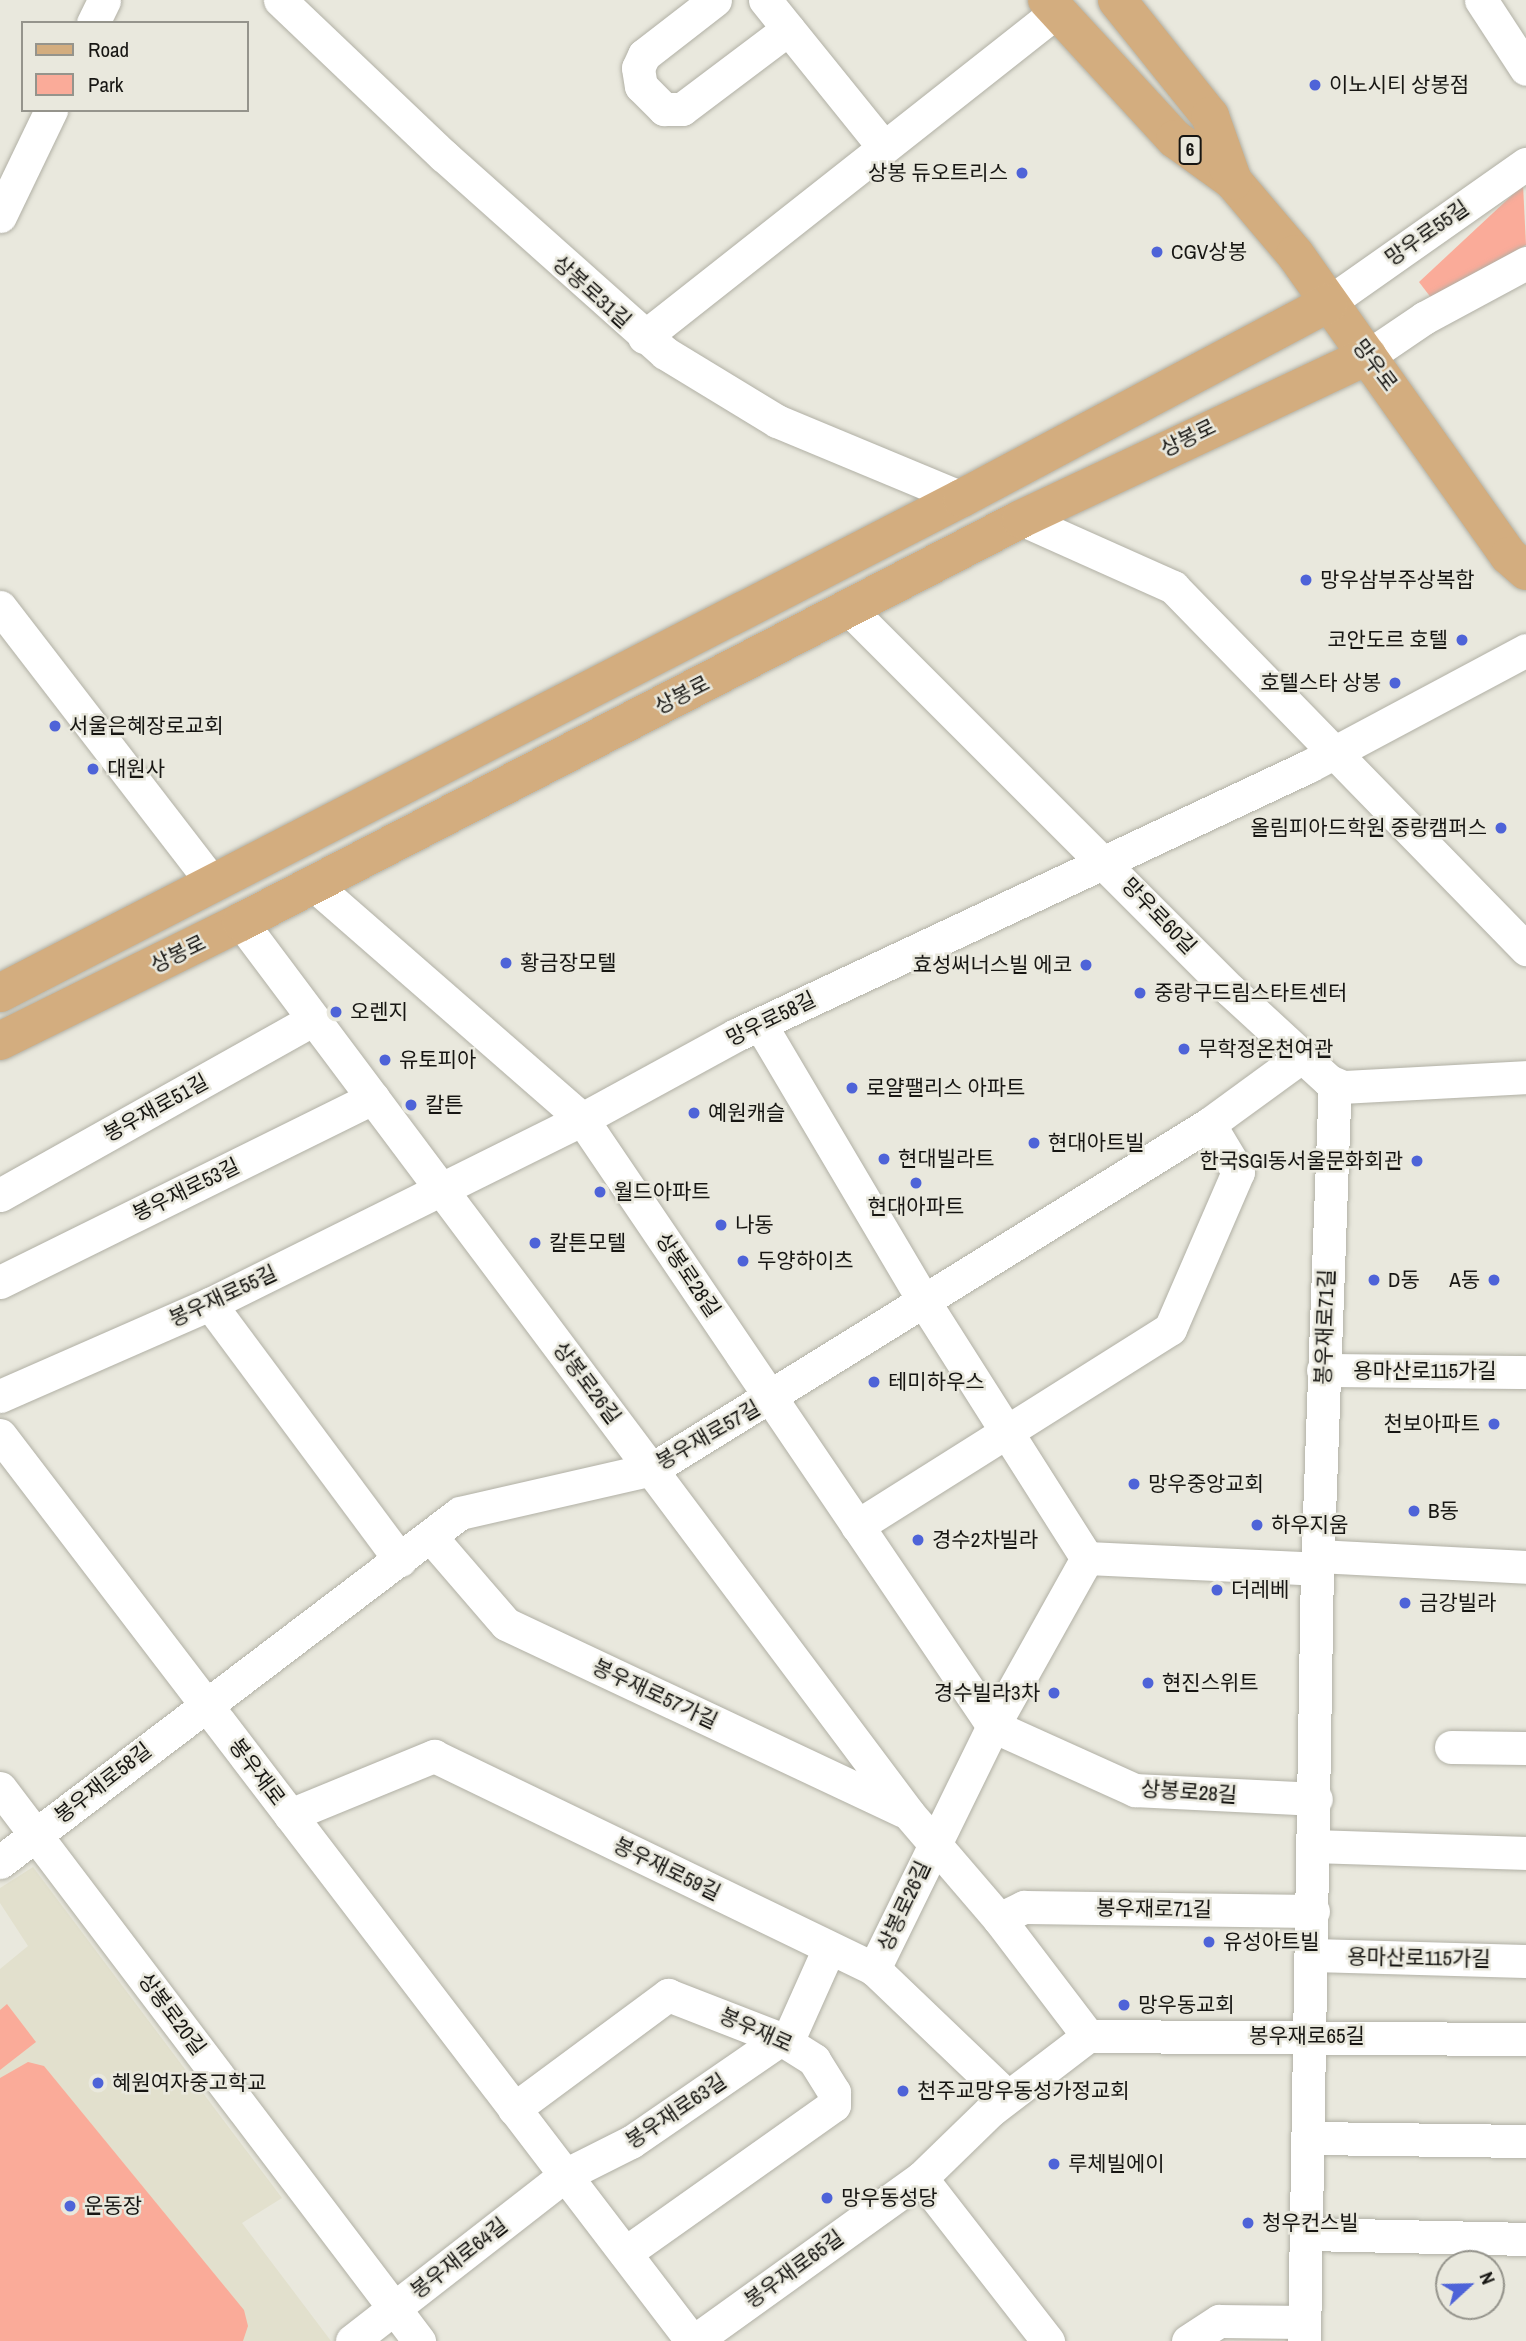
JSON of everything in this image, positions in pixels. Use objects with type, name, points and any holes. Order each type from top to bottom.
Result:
[{"type":"main road","name":"망우로","points":[[1117,0],[1210,116],[1233,181]]},
{"type":"main road","name":"망우로","points":[[1051,6],[1175,139],[1233,181],[1295,254],[1517,564],[1526,597]]},
{"type":"main road","points":[[0,993],[962,498],[1328,303]]},
{"type":"main road","name":"상봉로","points":[[0,1041],[314,885],[1021,519],[1368,356]]},
{"type":"main road","points":[[962,498],[1021,519]]},
{"type":"street","points":[[94,21],[104,0]]},
{"type":"street","name":"상봉로31길","points":[[280,0],[644,337],[706,381],[777,421],[962,498]]},
{"type":"street","points":[[715,0],[644,55],[638,68],[641,86],[664,109],[682,109],[788,29]]},
{"type":"street","points":[[765,0],[883,145]]},
{"type":"street","points":[[1481,0],[1526,69]]},
{"type":"street","points":[[644,337],[1051,6]]},
{"type":"street","points":[[0,216],[50,112]]},
{"type":"street","name":"망우로55길","points":[[1328,303],[1526,164]]},
{"type":"street","points":[[1368,356],[1424,318],[1526,263]]},
{"type":"street","points":[[1021,519],[1173,586],[1526,949]]},
{"type":"street","name":"망우로60길","points":[[849,609],[1301,1057],[1335,1085]]},
{"type":"street","points":[[1,612],[212,884]]},
{"type":"street","name":"망우로58길","points":[[442,1189],[582,1119],[760,1024],[1108,864],[1334,752],[1526,650]]},
{"type":"street","name":"상봉로28길","points":[[314,885],[582,1119],[993,1726],[1135,1790],[1316,1799]]},
{"type":"street","name":"상봉로26길","points":[[241,922],[909,1814],[999,1919]]},
{"type":"street","name":"봉우재로51길","points":[[0,1195],[312,1020]]},
{"type":"street","points":[[760,1024],[923,1300],[1009,1430],[1087,1558]]},
{"type":"street","name":"봉우재로57길","points":[[205,1703],[460,1513],[652,1469],[1209,1124],[1301,1057]]},
{"type":"street","points":[[1335,1085],[1526,1077]]},
{"type":"street","name":"봉우재로71길","points":[[1188,2341],[1222,2320],[1304,2331],[1311,2138],[1318,1563],[1335,1085]]},
{"type":"street","name":"봉우재로53길","points":[[0,1282],[373,1098]]},
{"type":"street","points":[[857,1526],[1170,1329],[1238,1172],[1209,1124]]},
{"type":"street","name":"봉우재로55길","points":[[0,1396],[209,1304],[442,1189]]},
{"type":"street","points":[[209,1304],[400,1560]]},
{"type":"street","name":"용마산로115가길","points":[[1323,1370],[1526,1372]]},
{"type":"street","name":"봉우재로","points":[[0,1435],[693,2341]]},
{"type":"street","name":"봉우재로57가길","points":[[430,1536],[506,1624],[909,1814]]},
{"type":"street","points":[[1087,1558],[1526,1567]]},
{"type":"street","points":[[934,1842],[993,1726],[1087,1558]]},
{"type":"street","name":"봉우재로58길","points":[[0,1862],[205,1703]]},
{"type":"street","points":[[1451,1747],[1526,1748]]},
{"type":"street","name":"봉우재로59길","points":[[290,1815],[434,1756],[874,1969],[1007,2096]]},
{"type":"street","name":"상봉로20길","points":[[0,1788],[419,2341]]},
{"type":"street","name":"상봉로26길","points":[[874,1969],[934,1842]]},
{"type":"street","points":[[1314,1846],[1526,1853]]},
{"type":"street","name":"봉우재로71길","points":[[999,1919],[1024,1907],[1313,1911]]},
{"type":"street","points":[[999,1919],[1088,2036]]},
{"type":"street","points":[[784,2041],[829,1948]]},
{"type":"street","name":"용마산로115가길","points":[[1312,1955],[1526,1961]]},
{"type":"street","name":"봉우재로","points":[[513,2109],[668,1995],[784,2041],[814,2060],[834,2092],[834,2105],[625,2253]]},
{"type":"street","name":"봉우재로65길","points":[[693,2341],[921,2178],[1007,2096],[1088,2036],[1312,2035],[1526,2039]]},
{"type":"street","name":"봉우재로63길","points":[[565,2175],[631,2143],[784,2041]]},
{"type":"street","points":[[1311,2138],[1526,2141]]},
{"type":"street","name":"봉우재로64길","points":[[352,2341],[565,2175]]},
{"type":"street","points":[[921,2178],[1048,2341]]},
{"type":"street","points":[[1308,2234],[1526,2239]]},
{"type":"shaded area","name":"혜원여자중고학교","points":[[33,1867],[282,2198],[242,2223],[331,2341],[0,2341],[0,1969],[28,1946],[0,1903],[0,1888]]},
{"type":"green space","points":[[1523,185],[1526,245],[1432,299],[1419,282]]},
{"type":"green space","points":[[7,2004],[36,2042],[0,2070],[0,2010]]},
{"type":"green space","name":"운동장","points":[[28,2062],[44,2066],[244,2310],[248,2326],[243,2341],[0,2341],[0,2078]]},
{"type":"place","name":"이노시티 상봉점","points":[[1315,85]]},
{"type":"place","name":"상봉 듀오트리스","points":[[1022,173]]},
{"type":"place","name":"CGV상봉","points":[[1157,252]]},
{"type":"place","name":"망우삼부주상복합","points":[[1306,580]]},
{"type":"place","name":"코안도르 호텔","points":[[1462,640]]},
{"type":"place","name":"호텔스타 상봉","points":[[1395,683]]},
{"type":"place","name":"서울은혜장로교회","points":[[55,726]]},
{"type":"place","name":"대원사","points":[[93,769]]},
{"type":"place","name":"올림피아드학원 중랑캠퍼스","points":[[1501,828]]},
{"type":"place","name":"황금장모텔","points":[[506,963]]},
{"type":"place","name":"효성써너스빌 에코","points":[[1086,965]]},
{"type":"place","name":"중랑구드림스타트센터","points":[[1140,993]]},
{"type":"place","name":"오렌지","points":[[336,1012]]},
{"type":"place","name":"무학정온천여관","points":[[1184,1049]]},
{"type":"place","name":"유토피아","points":[[385,1060]]},
{"type":"place","name":"로얄팰리스 아파트","points":[[852,1088]]},
{"type":"place","name":"칼튼","points":[[411,1105]]},
{"type":"place","name":"예원캐슬","points":[[694,1113]]},
{"type":"place","name":"현대아트빌","points":[[1034,1143]]},
{"type":"place","name":"현대빌라트","points":[[884,1159]]},
{"type":"place","name":"한국SGI동서울문화회관","points":[[1417,1161]]},
{"type":"place","name":"현대아파트","points":[[916,1183]]},
{"type":"place","name":"월드아파트","points":[[600,1192]]},
{"type":"place","name":"나동","points":[[721,1225]]},
{"type":"place","name":"칼튼모텔","points":[[535,1243]]},
{"type":"place","name":"두양하이츠","points":[[743,1261]]},
{"type":"place","name":"D동","points":[[1374,1280]]},
{"type":"place","name":"A동","points":[[1494,1280]]},
{"type":"place","name":"테미하우스","points":[[874,1382]]},
{"type":"place","name":"천보아파트","points":[[1494,1424]]},
{"type":"place","name":"망우중앙교회","points":[[1134,1484]]},
{"type":"place","name":"B동","points":[[1414,1511]]},
{"type":"place","name":"하우지움","points":[[1257,1525]]},
{"type":"place","name":"경수2차빌라","points":[[918,1540]]},
{"type":"place","name":"더레베","points":[[1217,1590]]},
{"type":"place","name":"금강빌라","points":[[1405,1603]]},
{"type":"place","name":"현진스위트","points":[[1148,1683]]},
{"type":"place","name":"경수빌라3차","points":[[1054,1693]]},
{"type":"place","name":"유성아트빌","points":[[1209,1942]]},
{"type":"place","name":"망우동교회","points":[[1124,2005]]},
{"type":"place","name":"혜원여자중고학교","points":[[98,2083]]},
{"type":"place","name":"천주교망우동성가정교회","points":[[903,2091]]},
{"type":"place","name":"루체빌에이","points":[[1054,2164]]},
{"type":"place","name":"망우동성당","points":[[827,2198]]},
{"type":"place","name":"운동장","points":[[70,2206]]},
{"type":"place","name":"청우컨스빌","points":[[1248,2223]]}]
